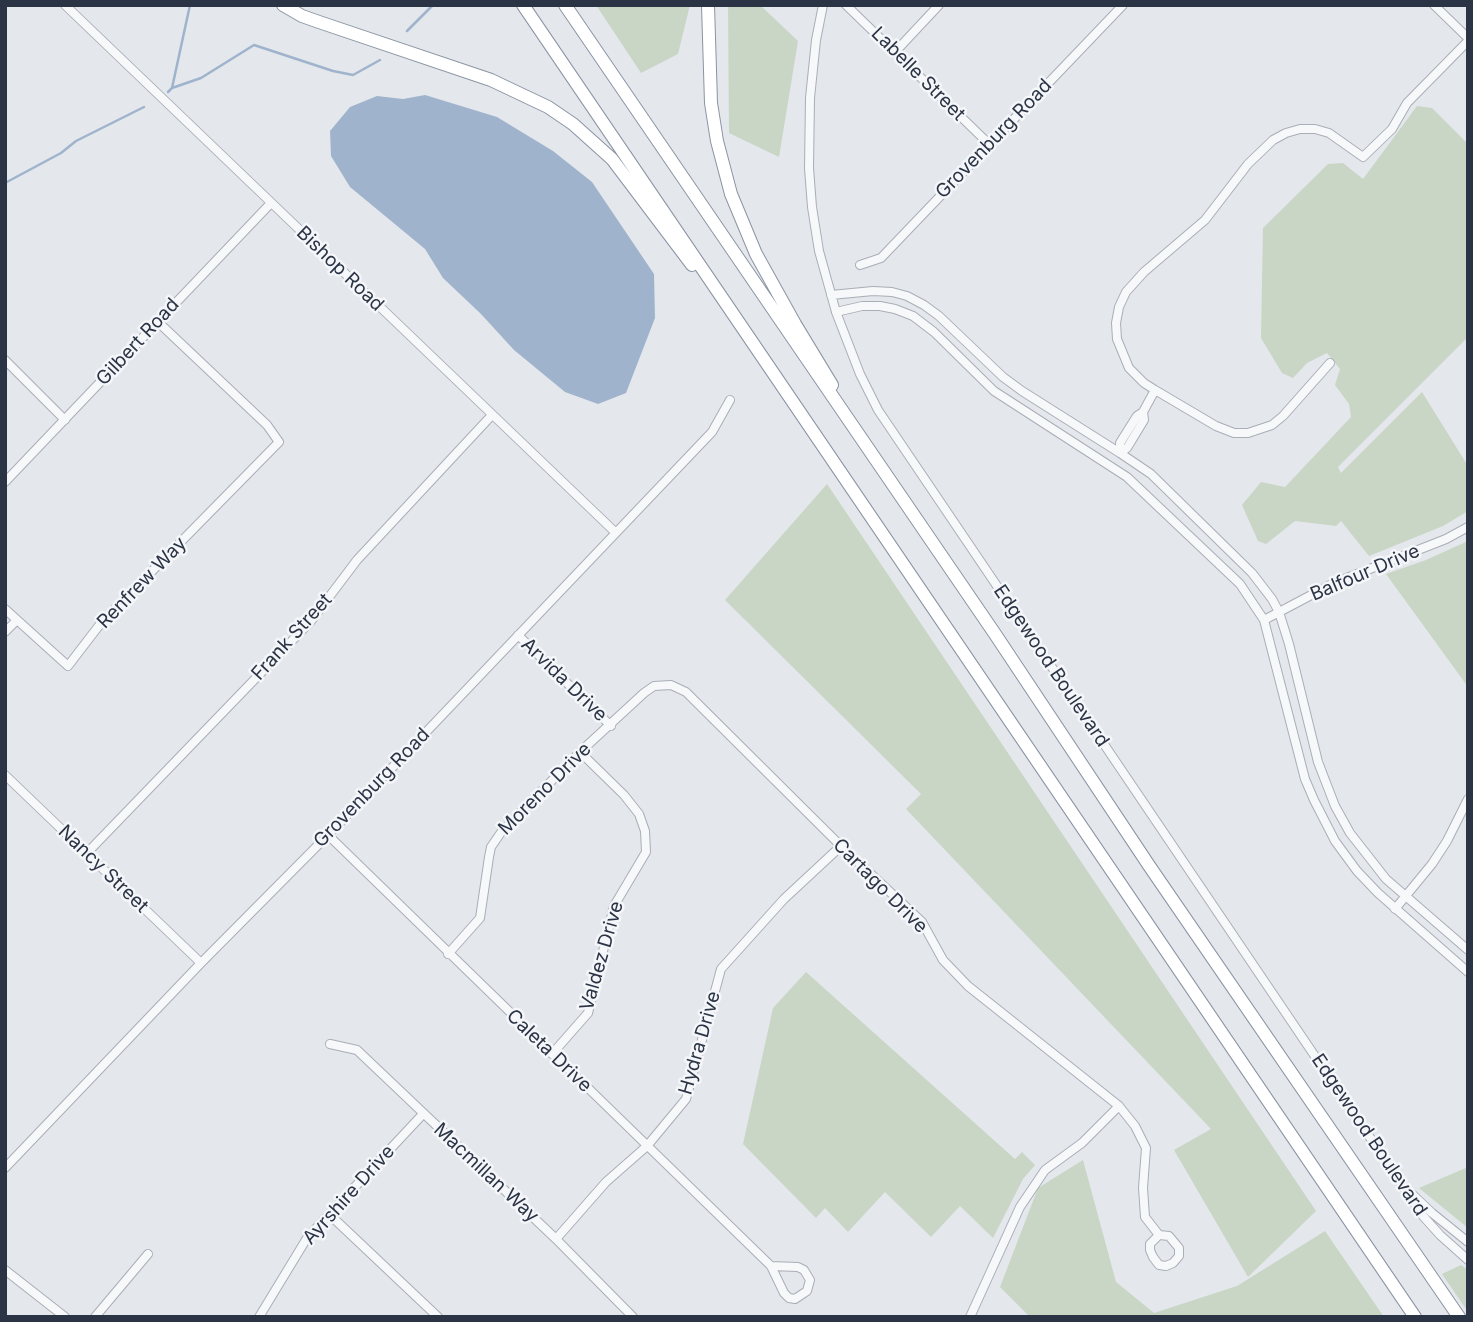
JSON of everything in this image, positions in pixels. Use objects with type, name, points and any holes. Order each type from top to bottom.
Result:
[{"type":"highway","points":[[283,5],[302,16],[522,92],[557,113],[595,142],[612,159],[717,302],[730,308]]},
{"type":"highway","points":[[523,5],[1415,1317]]},
{"type":"highway","points":[[565,5],[1459,1317]]},
{"type":"highway","points":[[708,5],[711,103],[717,141],[742,223],[794,324],[938,554]]},
{"type":"street","name":"Bishop Road","points":[[65,5],[615,531]]},
{"type":"street","name":"Edgewood Boulevard","points":[[823,5],[812,69],[808,130],[808,168],[817,240],[836,312],[860,374],[878,410],[1423,1216],[1468,1260]]},
{"type":"street","name":"Labelle Street","points":[[846,5],[989,144]]},
{"type":"street","points":[[895,51],[939,5]]},
{"type":"street","name":"Grovenburg Road","points":[[860,265],[881,258],[1124,5]]},
{"type":"street","points":[[1330,363],[1272,425],[1248,433],[1234,433],[1216,426],[1144,383],[1129,368],[1117,339],[1119,307],[1126,292],[1144,272],[1205,220],[1248,164],[1273,140],[1300,129],[1315,129],[1329,133],[1356,154],[1363,157],[1368,154],[1392,129],[1408,103],[1468,39],[1434,5]]},
{"type":"street","name":"Gilbert Road","points":[[5,482],[271,203]]},
{"type":"street","points":[[831,295],[891,292],[907,296],[924,305],[1003,377],[1151,474],[1252,573],[1263,585],[1279,612],[1325,784],[1350,833],[1366,856],[1404,895],[1468,950]]},
{"type":"street","points":[[836,312],[862,306],[880,306],[913,316],[934,332],[994,391],[1142,489],[1240,584],[1264,620],[1298,757],[1314,800],[1335,841],[1357,871],[1395,909],[1468,972]]},
{"type":"street","name":"Renfrew Way","points":[[17,620],[68,666],[101,623],[278,442],[267,425],[157,321]]},
{"type":"street","points":[[5,360],[65,420]]},
{"type":"street","points":[[1120,453],[1127,448],[1144,420],[1143,412],[1156,390]]},
{"type":"street","name":"Grovenburg Road","points":[[5,1168],[328,835],[712,432],[730,400]]},
{"type":"street","name":"Frank Street","points":[[86,854],[311,621],[357,560],[492,415]]},
{"type":"street","name":"Balfour Drive","points":[[1264,620],[1334,583],[1446,539],[1468,527]]},
{"type":"street","points":[[5,609],[17,620],[5,632]]},
{"type":"street","name":"Arvida Drive","points":[[518,635],[611,726]]},
{"type":"street","name":"Moreno Drive","points":[[449,954],[480,918],[489,857],[495,840],[510,821],[580,752],[644,693],[660,684]]},
{"type":"street","name":"Cartago Drive","points":[[660,684],[671,685],[686,692],[841,846],[922,922],[943,960],[968,986],[1119,1106],[1135,1126],[1146,1148],[1143,1188],[1145,1217],[1159,1235]]},
{"type":"street","name":"Valdez Drive","points":[[552,1054],[588,1013],[614,906],[646,852],[645,831],[639,814],[580,752]]},
{"type":"street","name":"Nancy Street","points":[[5,775],[201,963]]},
{"type":"street","points":[[1395,909],[1432,864],[1468,799]]},
{"type":"street","name":"Caleta Drive","points":[[328,835],[772,1266],[789,1298],[795,1299],[807,1292],[810,1280],[804,1270],[798,1266],[772,1266]]},
{"type":"street","name":"Hydra Drive","points":[[555,1239],[606,1182],[647,1146],[686,1099],[721,969],[784,899],[841,846]]},
{"type":"street","name":"Macmillan Way","points":[[330,1044],[357,1051],[633,1317]]},
{"type":"street","points":[[970,1317],[1020,1207],[1045,1170],[1082,1143],[1119,1106]]},
{"type":"street","name":"Ayrshire Drive","points":[[260,1317],[307,1238],[423,1114]]},
{"type":"street","points":[[1403,1184],[1432,1213],[1468,1242]]},
{"type":"street","points":[[328,1214],[438,1317]]},
{"type":"street","points":[[95,1317],[148,1254]]},
{"type":"street","points":[[5,1270],[65,1317]]},
{"type":"green space","points":[[596,5],[690,5],[678,54],[641,73]]},
{"type":"green space","points":[[728,5],[760,5],[798,41],[779,157],[729,133]]},
{"type":"green space","points":[[1417,106],[1432,108],[1468,144],[1468,337],[1338,467],[1341,473],[1422,392],[1468,466],[1468,511],[1443,526],[1369,556],[1341,521],[1336,526],[1295,521],[1266,544],[1258,541],[1242,505],[1261,482],[1285,487],[1351,417],[1349,404],[1335,385],[1340,369],[1327,353],[1307,363],[1293,378],[1282,373],[1261,338],[1263,228],[1328,164],[1343,163],[1363,179]]},
{"type":"green space","points":[[827,484],[1316,1211],[1248,1277],[1174,1150],[1211,1129],[906,809],[921,794],[725,600]]},
{"type":"green space","points":[[1468,541],[1468,687],[1386,574]]},
{"type":"green space","points":[[806,972],[1015,1159],[1022,1152],[1035,1165],[1023,1179],[993,1238],[960,1206],[931,1237],[885,1192],[848,1232],[825,1208],[816,1218],[743,1144],[773,1008]]},
{"type":"green space","points":[[1083,1160],[1116,1282],[1154,1313],[1237,1286],[1325,1231],[1384,1317],[1030,1317],[1000,1287],[1038,1188]]},
{"type":"green space","points":[[1468,1167],[1468,1228],[1419,1188]]},
{"type":"green space","points":[[1461,1265],[1468,1270],[1468,1312],[1442,1274]]},
{"type":"water","points":[[425,95],[497,117],[553,151],[592,182],[654,274],[655,318],[626,393],[598,404],[565,392],[514,350],[443,278],[425,249],[350,187],[331,156],[330,131],[350,107],[377,96],[403,99]]},
{"type":"waterway","points":[[172,88],[190,5]]},
{"type":"waterway","points":[[407,31],[433,5]]},
{"type":"waterway","points":[[168,92],[172,88],[201,78],[254,45],[353,75],[380,60]]},
{"type":"waterway","points":[[5,183],[61,153],[76,141],[144,107]]}]
